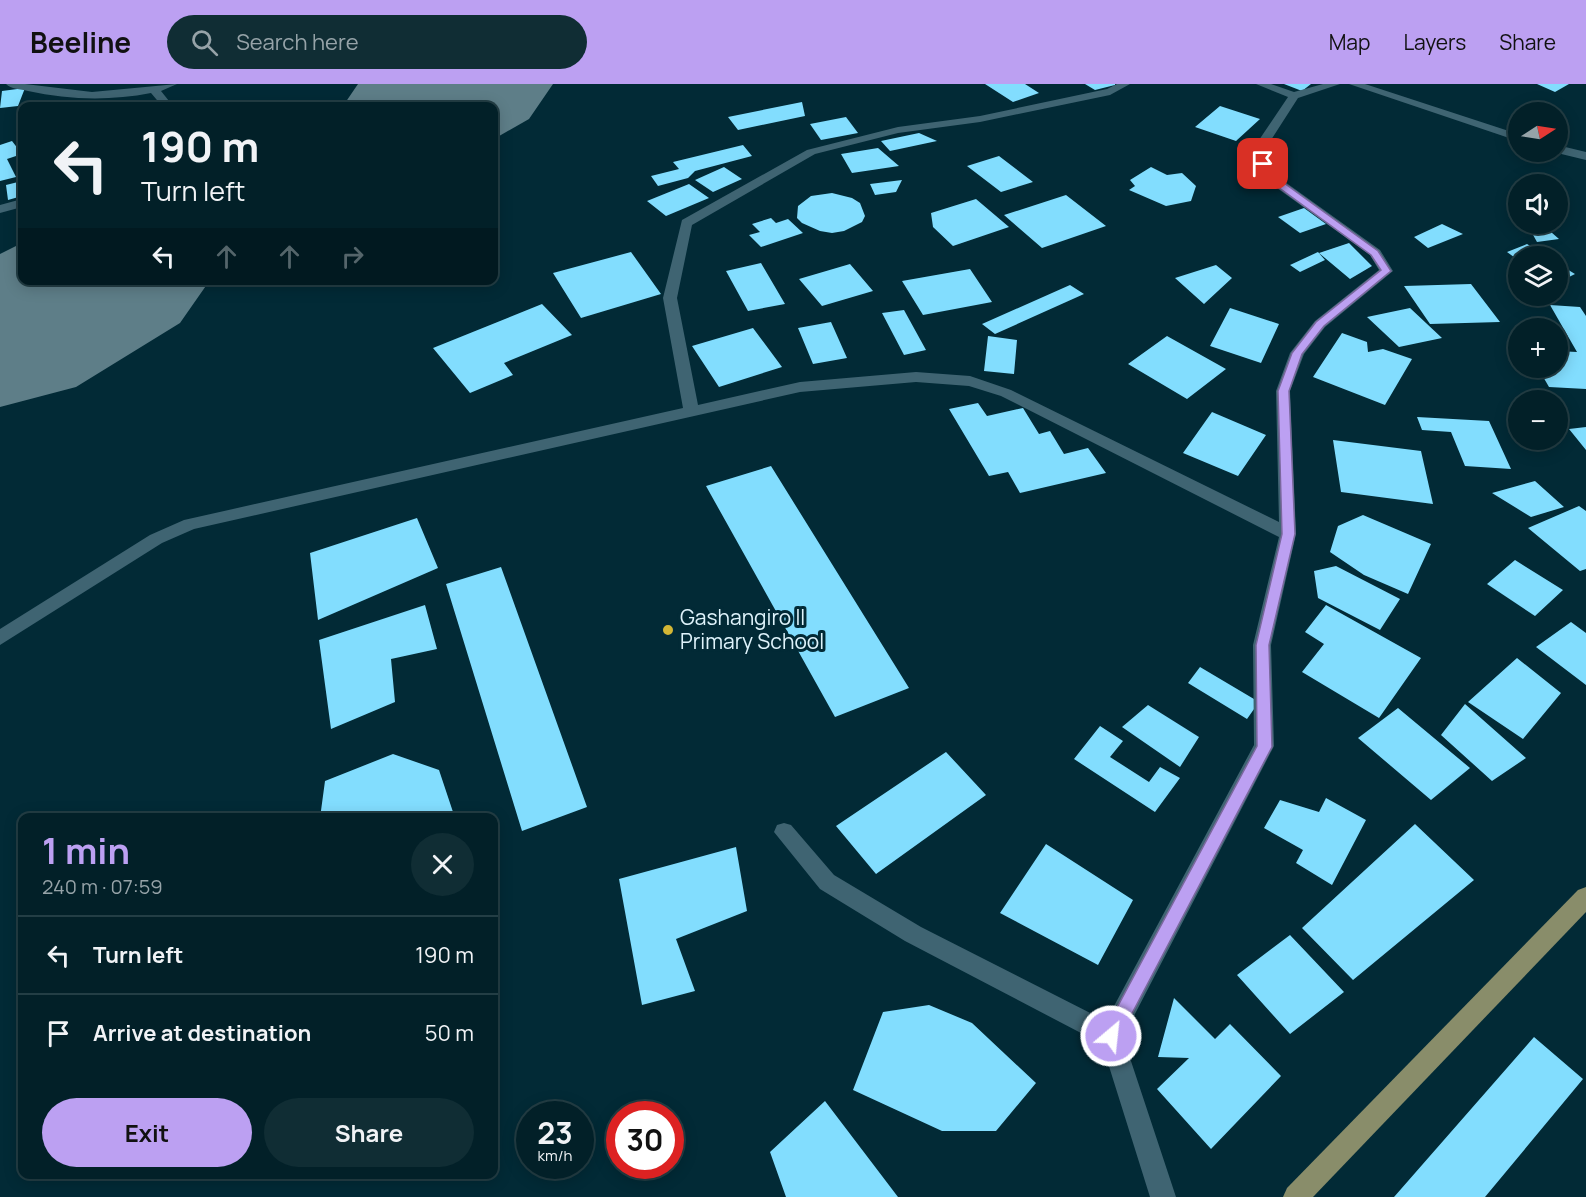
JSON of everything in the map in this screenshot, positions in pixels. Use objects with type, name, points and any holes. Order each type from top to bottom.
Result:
[{"type":"main road","points":[[1296,1197],[1586,897]]},
{"type":"street","points":[[11,84],[45,92],[86,97],[154,90],[172,84]]},
{"type":"street","points":[[691,410],[670,298],[686,224],[811,152],[898,130],[980,119],[1110,92],[1125,84]]},
{"type":"street","points":[[1261,84],[1294,96],[1335,84]]},
{"type":"street","points":[[1354,84],[1508,135]]},
{"type":"street","points":[[154,90],[164,102]]},
{"type":"street","points":[[1111,1036],[1264,747],[1262,645],[1288,534],[1283,391],[1297,353],[1320,324],[1386,271],[1375,254],[1281,185],[1263,164],[1265,140],[1294,96]]},
{"type":"street","points":[[1568,151],[1586,156]]},
{"type":"street","points":[[0,209],[18,204]]},
{"type":"street","points":[[0,638],[156,539],[190,524],[800,387],[916,377],[970,381],[1006,393],[1288,534]]},
{"type":"street","points":[[784,831],[827,882],[913,934],[1111,1036],[1163,1197]]},
{"type":"building","points":[[985,84],[1025,84],[1039,93],[1013,102]]},
{"type":"building","points":[[1085,84],[1115,84],[1115,85],[1095,90]]},
{"type":"building","points":[[1284,84],[1311,84],[1302,91]]},
{"type":"building","points":[[1537,84],[1569,84],[1555,92]]},
{"type":"building","points":[[25,88],[18,106],[0,108],[2,91]]},
{"type":"building","points":[[802,102],[805,116],[738,130],[728,117]]},
{"type":"building","points":[[1220,106],[1260,119],[1236,141],[1195,127]]},
{"type":"building","points":[[846,117],[858,133],[821,140],[810,124]]},
{"type":"building","points":[[919,133],[937,141],[890,151],[881,141]]},
{"type":"building","points":[[12,141],[18,149],[18,155],[7,159],[16,177],[0,181],[0,145]]},
{"type":"building","points":[[743,145],[752,156],[695,171],[688,178],[658,186],[651,176],[679,169],[673,162]]},
{"type":"building","points":[[878,148],[899,166],[852,173],[841,154]]},
{"type":"building","points":[[999,156],[1033,182],[1001,192],[967,166]]},
{"type":"building","points":[[724,167],[742,179],[713,192],[695,180]]},
{"type":"building","points":[[1151,167],[1167,175],[1182,173],[1196,186],[1191,201],[1166,206],[1129,190],[1135,186],[1130,180]]},
{"type":"building","points":[[902,180],[896,192],[875,195],[870,184]]},
{"type":"building","points":[[18,182],[18,197],[8,200],[6,185]]},
{"type":"building","points":[[689,184],[709,198],[666,216],[647,201]]},
{"type":"building","points":[[832,193],[852,198],[860,203],[865,216],[862,222],[844,231],[832,233],[820,231],[802,223],[797,218],[798,206],[811,196]]},
{"type":"building","points":[[1066,195],[1106,226],[1042,248],[1004,215]]},
{"type":"building","points":[[976,199],[1009,227],[953,246],[933,227],[931,213]]},
{"type":"building","points":[[1304,208],[1326,224],[1300,233],[1278,217]]},
{"type":"building","points":[[771,218],[776,223],[788,219],[803,233],[761,247],[749,235],[760,232],[752,224]]},
{"type":"building","points":[[1442,224],[1463,234],[1428,248],[1414,237]]},
{"type":"building","points":[[1533,234],[1553,234],[1559,239],[1537,242]]},
{"type":"building","points":[[1349,243],[1372,266],[1350,279],[1319,253]]},
{"type":"building","points":[[631,252],[661,294],[581,318],[553,273]]},
{"type":"building","points":[[1318,252],[1325,260],[1300,272],[1290,265]]},
{"type":"building","points":[[761,263],[785,304],[748,311],[726,271]]},
{"type":"building","points":[[850,264],[873,291],[822,306],[799,279]]},
{"type":"building","points":[[1216,265],[1232,278],[1204,304],[1175,278]]},
{"type":"building","points":[[970,269],[992,302],[923,315],[902,281]]},
{"type":"building","points":[[1568,270],[1575,274],[1568,278]]},
{"type":"building","points":[[1471,284],[1500,322],[1430,324],[1404,286]]},
{"type":"building","points":[[1070,285],[1084,294],[995,334],[982,324]]},
{"type":"building","points":[[542,304],[572,335],[504,363],[513,375],[470,393],[433,348]]},
{"type":"building","points":[[1551,306],[1580,307],[1586,316],[1586,389],[1549,387],[1544,378],[1568,378],[1568,352],[1577,352],[1568,336],[1568,318],[1557,318]]},
{"type":"building","points":[[1230,308],[1279,324],[1261,363],[1210,346]]},
{"type":"building","points":[[1410,308],[1442,338],[1399,347],[1367,317]]},
{"type":"building","points":[[904,310],[926,350],[904,355],[882,313]]},
{"type":"building","points":[[831,322],[847,358],[813,364],[798,328]]},
{"type":"building","points":[[753,328],[782,367],[719,387],[692,346]]},
{"type":"building","points":[[1342,333],[1367,342],[1368,352],[1383,349],[1412,359],[1385,405],[1313,377]]},
{"type":"building","points":[[988,336],[1017,340],[1014,374],[984,371]]},
{"type":"building","points":[[1167,336],[1226,369],[1187,399],[1128,364]]},
{"type":"building","points":[[978,403],[987,416],[1023,408],[1039,434],[1050,431],[1064,454],[1088,448],[1106,473],[1020,493],[1008,472],[989,476],[949,409]]},
{"type":"building","points":[[1212,412],[1266,435],[1238,476],[1183,453]]},
{"type":"building","points":[[1417,417],[1489,421],[1511,469],[1465,466],[1451,432],[1422,430]]},
{"type":"building","points":[[1586,427],[1586,450],[1569,429]]},
{"type":"building","points":[[1333,440],[1421,451],[1433,504],[1341,492]]},
{"type":"building","points":[[771,466],[909,688],[835,717],[706,486]]},
{"type":"building","points":[[1535,481],[1564,507],[1531,517],[1492,493]]},
{"type":"building","points":[[1579,506],[1586,511],[1586,569],[1580,571],[1528,528]]},
{"type":"building","points":[[1363,515],[1431,544],[1408,594],[1364,575],[1330,552],[1338,526]]},
{"type":"building","points":[[417,518],[438,568],[318,620],[310,553]]},
{"type":"building","points":[[1515,560],[1563,590],[1535,616],[1487,584]]},
{"type":"building","points":[[1336,566],[1400,599],[1380,630],[1318,598],[1314,571]]},
{"type":"building","points":[[501,567],[587,807],[522,831],[446,584]]},
{"type":"building","points":[[425,605],[437,649],[391,659],[395,702],[331,729],[319,640]]},
{"type":"building","points":[[1326,605],[1421,658],[1379,718],[1302,672],[1324,644],[1305,632]]},
{"type":"building","points":[[1571,622],[1586,633],[1586,685],[1536,647]]},
{"type":"building","points":[[1517,658],[1561,693],[1523,739],[1468,702]]},
{"type":"building","points":[[1200,667],[1259,702],[1247,719],[1188,683]]},
{"type":"building","points":[[1465,704],[1526,758],[1492,781],[1441,735]]},
{"type":"building","points":[[1148,705],[1199,737],[1180,767],[1122,727]]},
{"type":"building","points":[[1398,708],[1470,768],[1431,800],[1358,738]]},
{"type":"building","points":[[1100,726],[1123,741],[1110,757],[1149,782],[1160,767],[1180,778],[1155,812],[1074,759]]},
{"type":"building","points":[[946,752],[986,795],[876,874],[836,826]]},
{"type":"building","points":[[393,754],[439,770],[453,813],[321,813],[325,781]]},
{"type":"building","points":[[1326,798],[1366,820],[1332,885],[1296,863],[1303,850],[1264,828],[1280,800],[1319,812]]},
{"type":"building","points":[[1415,824],[1474,880],[1353,980],[1302,928]]},
{"type":"building","points":[[1046,844],[1133,900],[1098,965],[1000,913]]},
{"type":"building","points":[[736,847],[747,911],[676,939],[695,991],[642,1005],[619,879]]},
{"type":"building","points":[[1290,935],[1344,992],[1290,1034],[1237,975]]},
{"type":"building","points":[[1174,998],[1215,1039],[1230,1024],[1281,1076],[1211,1149],[1157,1089],[1189,1058],[1158,1057]]},
{"type":"building","points":[[929,1005],[972,1023],[1036,1083],[996,1131],[942,1131],[853,1090],[883,1012]]},
{"type":"building","points":[[1534,1037],[1583,1079],[1485,1197],[1394,1197]]},
{"type":"building","points":[[825,1101],[898,1197],[786,1197],[770,1152]]},
{"type":"runway","points":[[436,102],[470,84]]},
{"type":"runway","points":[[0,339],[99,285]]},
{"type":"place","name":"Gashangiro II Primary School","points":[[668,630]]},
{"type":"route","points":[[1111,1036],[1264,747],[1262,645],[1288,534],[1283,391],[1297,353],[1320,324],[1386,271],[1375,254],[1281,185],[1263,164]]}]
